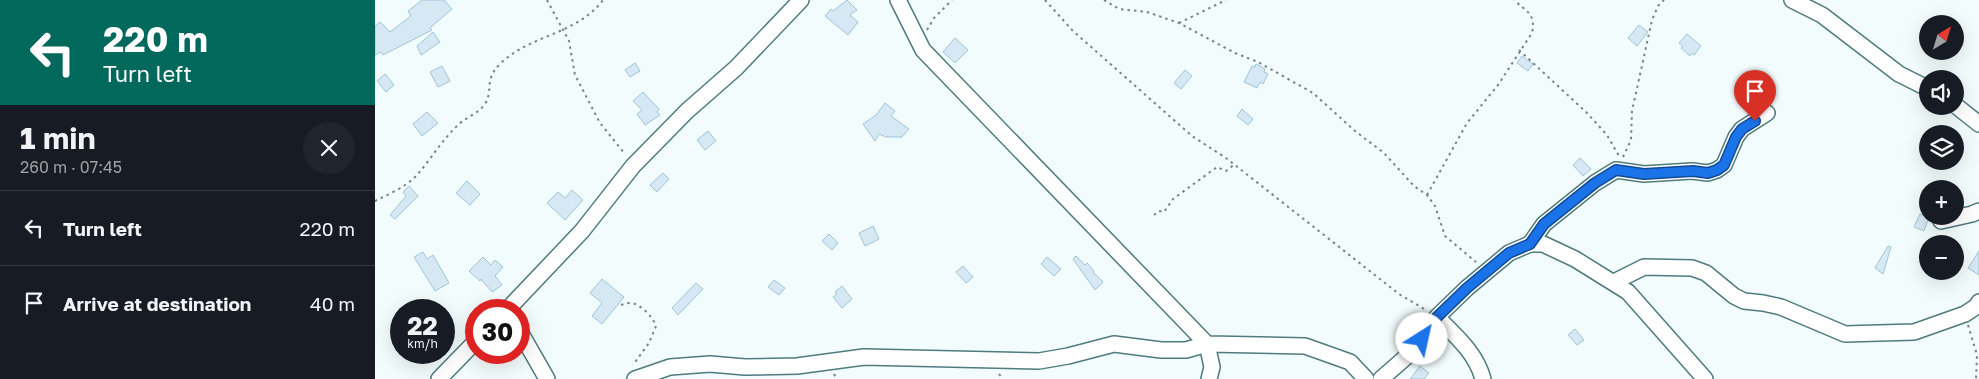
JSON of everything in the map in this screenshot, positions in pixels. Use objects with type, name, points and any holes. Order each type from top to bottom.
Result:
[{"type":"street","points":[[517,299],[582,231],[633,166],[687,111],[736,68],[801,0]]},
{"type":"street","points":[[898,0],[923,50],[1207,344],[1212,367],[1209,379]]},
{"type":"street","points":[[1792,0],[1822,15],[1899,74],[1919,84]]},
{"type":"street","points":[[1964,112],[1979,124]]},
{"type":"street","points":[[1530,244],[1544,224],[1595,183],[1616,170],[1644,174],[1693,171],[1708,173],[1717,170],[1724,165],[1736,137],[1742,129],[1767,113]]},
{"type":"street","points":[[1964,216],[1979,211]]},
{"type":"street","points":[[1381,379],[1415,350],[1437,317],[1487,271],[1509,253],[1530,244],[1543,244],[1555,248],[1614,282],[1627,292],[1705,379]]},
{"type":"street","points":[[1614,282],[1644,267],[1693,268],[1706,273],[1734,296],[1744,301],[1763,302],[1781,307],[1845,334],[1914,332],[1965,314],[1979,302]]},
{"type":"street","points":[[1437,317],[1464,344],[1475,359],[1483,379]]},
{"type":"street","points":[[633,373],[670,367],[710,364],[745,367],[797,366],[864,357],[1039,361],[1114,344],[1178,350],[1186,350],[1207,344],[1305,346],[1350,362],[1366,379]]},
{"type":"street","points":[[530,349],[547,379]]},
{"type":"street","points":[[439,379],[465,352]]},
{"type":"path","points":[[547,0],[569,41],[575,75],[601,123],[633,166]]},
{"type":"path","points":[[375,201],[404,186],[416,175],[459,123],[481,109],[486,103],[489,81],[501,62],[513,54],[563,32],[596,10],[603,0]]},
{"type":"path","points":[[919,42],[934,18],[952,0]]},
{"type":"path","points":[[1045,0],[1073,31],[1192,136],[1235,164],[1399,294],[1437,317]]},
{"type":"path","points":[[1104,0],[1119,9],[1147,12],[1179,23],[1235,53],[1265,66],[1313,93],[1355,131],[1384,153],[1414,186],[1427,195],[1435,206],[1445,236],[1487,271]]},
{"type":"path","points":[[1179,23],[1226,0]]},
{"type":"path","points":[[1427,195],[1467,123],[1490,96],[1532,33],[1534,23],[1529,13],[1514,0]]},
{"type":"path","points":[[1519,50],[1586,112],[1607,135],[1621,161],[1631,140],[1632,111],[1652,20],[1659,6],[1665,0]]},
{"type":"path","points":[[1154,215],[1159,212],[1165,212],[1173,199],[1217,167],[1226,171],[1235,164]]},
{"type":"path","points":[[621,305],[631,303],[638,306],[654,321],[656,326],[656,330],[633,373]]},
{"type":"path","points":[[1965,314],[1977,355],[1976,379]]},
{"type":"building","points":[[422,0],[444,0],[452,9],[430,28],[432,30],[383,55],[381,52],[375,55],[375,26],[380,22],[390,32],[411,16],[408,11]]},
{"type":"building","points":[[847,0],[857,10],[850,15],[858,22],[848,35],[825,16],[831,9],[833,11]]},
{"type":"building","points":[[1639,25],[1648,32],[1637,46],[1628,38]]},
{"type":"building","points":[[433,32],[440,42],[421,55],[417,46]]},
{"type":"building","points":[[1687,34],[1701,46],[1694,55],[1692,53],[1690,56],[1681,48],[1683,46],[1679,43]]},
{"type":"building","points":[[955,38],[968,50],[955,63],[943,52]]},
{"type":"building","points":[[1522,56],[1533,64],[1528,71],[1517,63]]},
{"type":"building","points":[[635,63],[640,71],[630,77],[625,70]]},
{"type":"building","points":[[1256,64],[1265,69],[1264,72],[1268,74],[1263,84],[1260,82],[1257,88],[1244,82],[1252,66],[1255,67]]},
{"type":"building","points":[[442,66],[450,81],[438,87],[430,72]]},
{"type":"building","points":[[1185,70],[1192,76],[1181,89],[1174,83]]},
{"type":"building","points":[[385,74],[394,85],[386,92],[377,81]]},
{"type":"building","points":[[643,92],[659,109],[657,112],[660,115],[645,125],[637,114],[642,110],[633,101]]},
{"type":"building","points":[[885,103],[895,111],[891,116],[909,129],[902,137],[886,137],[879,134],[875,141],[863,124],[876,115]]},
{"type":"building","points":[[1242,109],[1253,119],[1248,125],[1237,116]]},
{"type":"building","points":[[427,112],[438,123],[422,136],[413,124]]},
{"type":"building","points":[[708,131],[716,141],[705,150],[697,140]]},
{"type":"building","points":[[1580,158],[1591,169],[1583,176],[1573,165]]},
{"type":"building","points":[[663,173],[669,179],[657,192],[650,185]]},
{"type":"building","points":[[467,181],[480,194],[470,205],[456,193]]},
{"type":"building","points":[[409,186],[418,196],[395,219],[390,215],[406,196],[403,192]]},
{"type":"building","points":[[572,190],[583,200],[565,220],[547,203],[558,192],[565,198]]},
{"type":"building","points":[[1919,216],[1919,225],[1926,225],[1924,231],[1914,227]]},
{"type":"building","points":[[873,226],[879,239],[865,246],[859,233]]},
{"type":"building","points":[[829,234],[838,243],[832,250],[822,241]]},
{"type":"building","points":[[1888,246],[1891,247],[1883,274],[1875,268]]},
{"type":"building","points":[[1979,251],[1979,275],[1968,268]]},
{"type":"building","points":[[423,252],[427,259],[433,255],[449,283],[435,291],[414,257]]},
{"type":"building","points":[[1076,256],[1085,265],[1087,263],[1103,282],[1095,290],[1073,259]]},
{"type":"building","points":[[483,257],[491,265],[495,260],[503,267],[495,276],[502,285],[492,292],[481,279],[480,281],[469,271]]},
{"type":"building","points":[[1047,257],[1061,269],[1054,276],[1041,264]]},
{"type":"building","points":[[963,266],[973,277],[966,283],[956,272]]},
{"type":"building","points":[[602,279],[624,297],[602,324],[592,316],[602,303],[590,293]]},
{"type":"building","points":[[774,280],[785,288],[779,295],[768,287]]},
{"type":"building","points":[[696,283],[703,289],[678,315],[672,308]]},
{"type":"building","points":[[842,286],[852,299],[842,308],[833,297],[837,294],[835,292]]},
{"type":"building","points":[[1575,329],[1584,340],[1577,345],[1568,335]]},
{"type":"building","points":[[1420,366],[1429,373],[1424,379],[1410,379]]},
{"type":"route","points":[[1422,339],[1437,317],[1467,288],[1509,253],[1530,244],[1544,224],[1595,183],[1616,170],[1623,170],[1634,174],[1693,171],[1708,173],[1717,170],[1724,165],[1736,137],[1742,129],[1755,121]]}]
